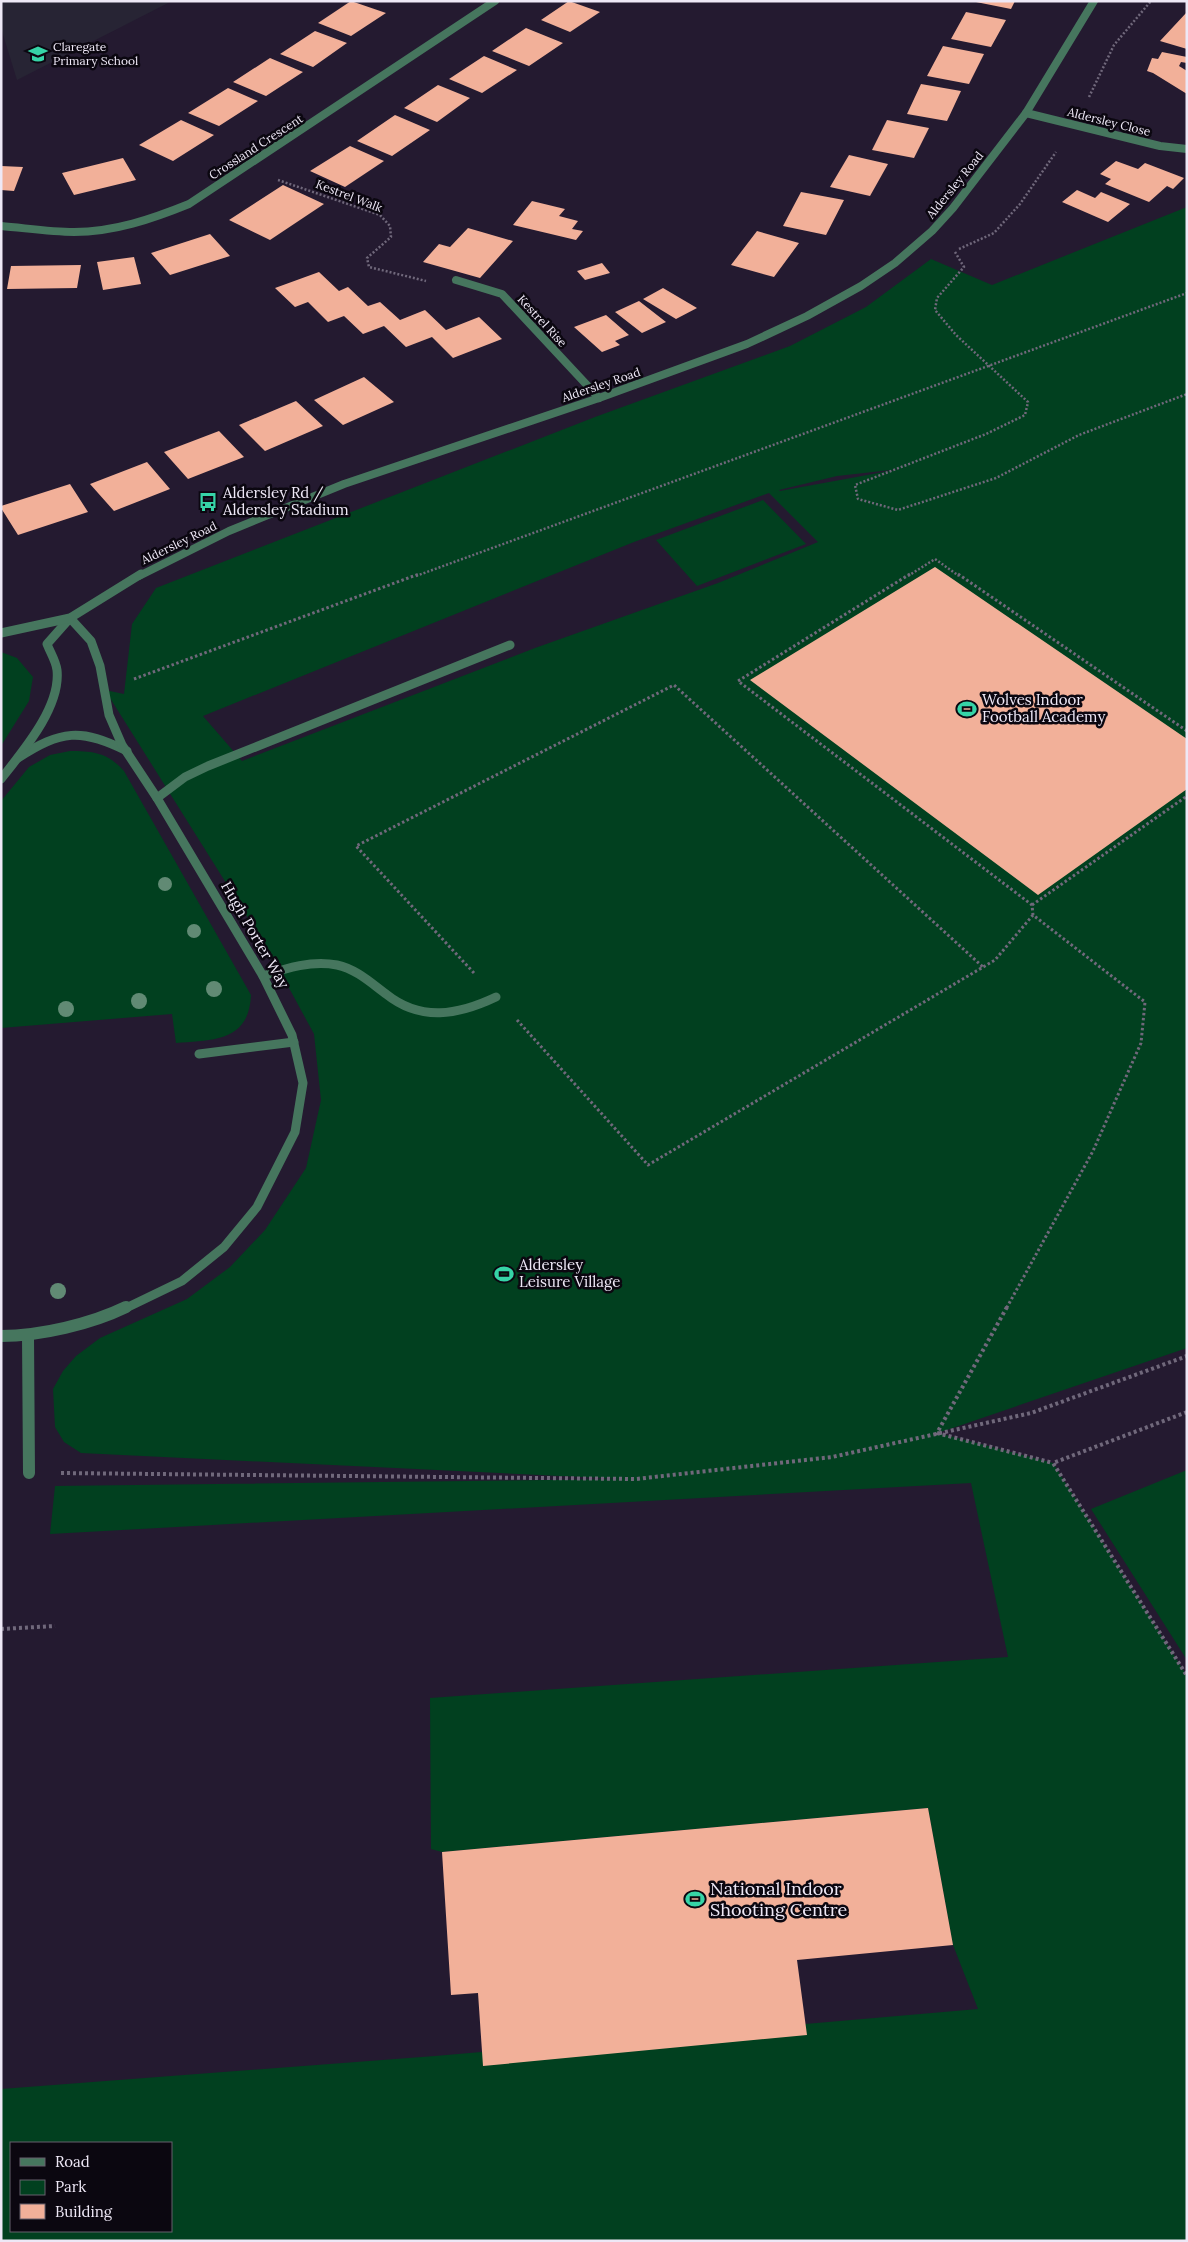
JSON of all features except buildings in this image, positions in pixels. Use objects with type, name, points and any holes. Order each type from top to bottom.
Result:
[{"type":"street","name":"Crossland Crescent","points":[[1,226],[75,232],[125,225],[163,215],[189,204],[495,1]]},
{"type":"street","name":"Aldersley Road","points":[[1,633],[70,618],[146,571],[229,531],[344,484],[599,398],[748,344],[807,316],[861,286],[895,263],[932,231],[953,208],[1026,113],[1094,1]]},
{"type":"street","name":"Aldersley Close","points":[[1026,113],[1160,146],[1187,149]]},
{"type":"street","name":"Kestrel Rise","points":[[456,280],[502,294],[599,398]]},
{"type":"street","name":"Hugh Porter Way","points":[[1,1336],[28,1336],[112,1314],[182,1282],[224,1247],[257,1207],[295,1132],[303,1083],[294,1042],[263,976],[158,798],[127,751],[108,715],[100,666],[91,641],[70,618]]},
{"type":"street","points":[[1,779],[48,710],[54,692],[57,670],[48,644],[70,618]]},
{"type":"street","points":[[158,798],[185,777],[208,766],[510,645]]},
{"type":"street","points":[[17,758],[45,739],[62,734],[84,734],[103,738],[127,751]]},
{"type":"street","points":[[263,976],[297,965],[320,963],[339,966],[356,972],[407,1008],[423,1012],[457,1013],[475,1008],[496,997]]},
{"type":"street","points":[[199,1054],[294,1042]]},
{"type":"street","points":[[28,1336],[28,1473]]},
{"type":"path","name":"Kestrel Walk","points":[[244,169],[380,215],[390,226],[391,237],[367,258],[369,267],[432,284],[437,274],[456,280]]},
{"type":"path","points":[[932,231],[960,257],[964,267],[937,298],[935,310],[944,323],[1008,381],[1028,402],[1025,415],[986,434],[855,485],[858,500],[898,510],[996,478],[1079,435],[1187,394]]},
{"type":"path","points":[[105,690],[1187,292]]},
{"type":"path","points":[[984,967],[674,685],[356,846],[648,1165],[984,967],[995,960],[1033,915],[1032,905],[738,681],[935,559],[1187,731]]},
{"type":"path","points":[[1032,905],[1187,796]]},
{"type":"path","points":[[937,1433],[1093,1151],[1140,1043],[1145,1002],[1033,915]]},
{"type":"path","points":[[28,1473],[636,1479],[832,1457],[1031,1413],[1187,1356]]},
{"type":"path","points":[[937,1433],[1053,1463],[1187,1412]]},
{"type":"path","points":[[1053,1463],[1187,1676]]},
{"type":"path","points":[[1,1629],[55,1626]]},
{"type":"shaded area","name":"Claregate Primary School","points":[[1,1],[172,1],[17,80],[1,28]]},
{"type":"green space","points":[[1187,207],[1187,1348],[938,1433],[1053,1463],[1187,1676],[1187,2241],[1,2241],[1,2089],[435,2056],[978,2009],[953,1945],[928,1808],[442,1852],[431,1849],[430,1698],[1008,1657],[971,1483],[50,1534],[55,1486],[624,1479],[81,1453],[64,1442],[55,1427],[53,1389],[63,1371],[76,1356],[100,1338],[187,1299],[230,1267],[265,1230],[306,1168],[321,1100],[314,1034],[270,953],[105,690],[124,694],[132,624],[156,588],[595,417],[790,346],[866,307],[931,259],[992,285]],"holes":[[[900,469],[780,491],[837,476]],[[769,493],[818,542],[718,583],[535,648],[242,761],[203,716],[634,542]]]},
{"type":"green space","points":[[763,500],[806,544],[697,586],[656,540]]},
{"type":"green space","points":[[1,652],[17,658],[33,677],[29,701],[1,746]]},
{"type":"green space","points":[[70,751],[100,754],[112,760],[124,771],[251,995],[249,1010],[244,1022],[227,1036],[203,1041],[176,1043],[172,1014],[1,1028],[1,801],[29,767],[50,755]]},
{"type":"green space","points":[[1187,1470],[1187,1660],[1091,1509]]},
{"type":"place","name":"Claregate Primary School","points":[[38,54]]},
{"type":"place","name":"Aldersley Rd / Aldersley Stadium","points":[[208,502]]},
{"type":"place","name":"Wolves Indoor Football Academy","points":[[967,709]]},
{"type":"place","name":"Aldersley Leisure Village","points":[[504,1274]]},
{"type":"place","name":"National Indoor Shooting Centre","points":[[695,1899]]}]
